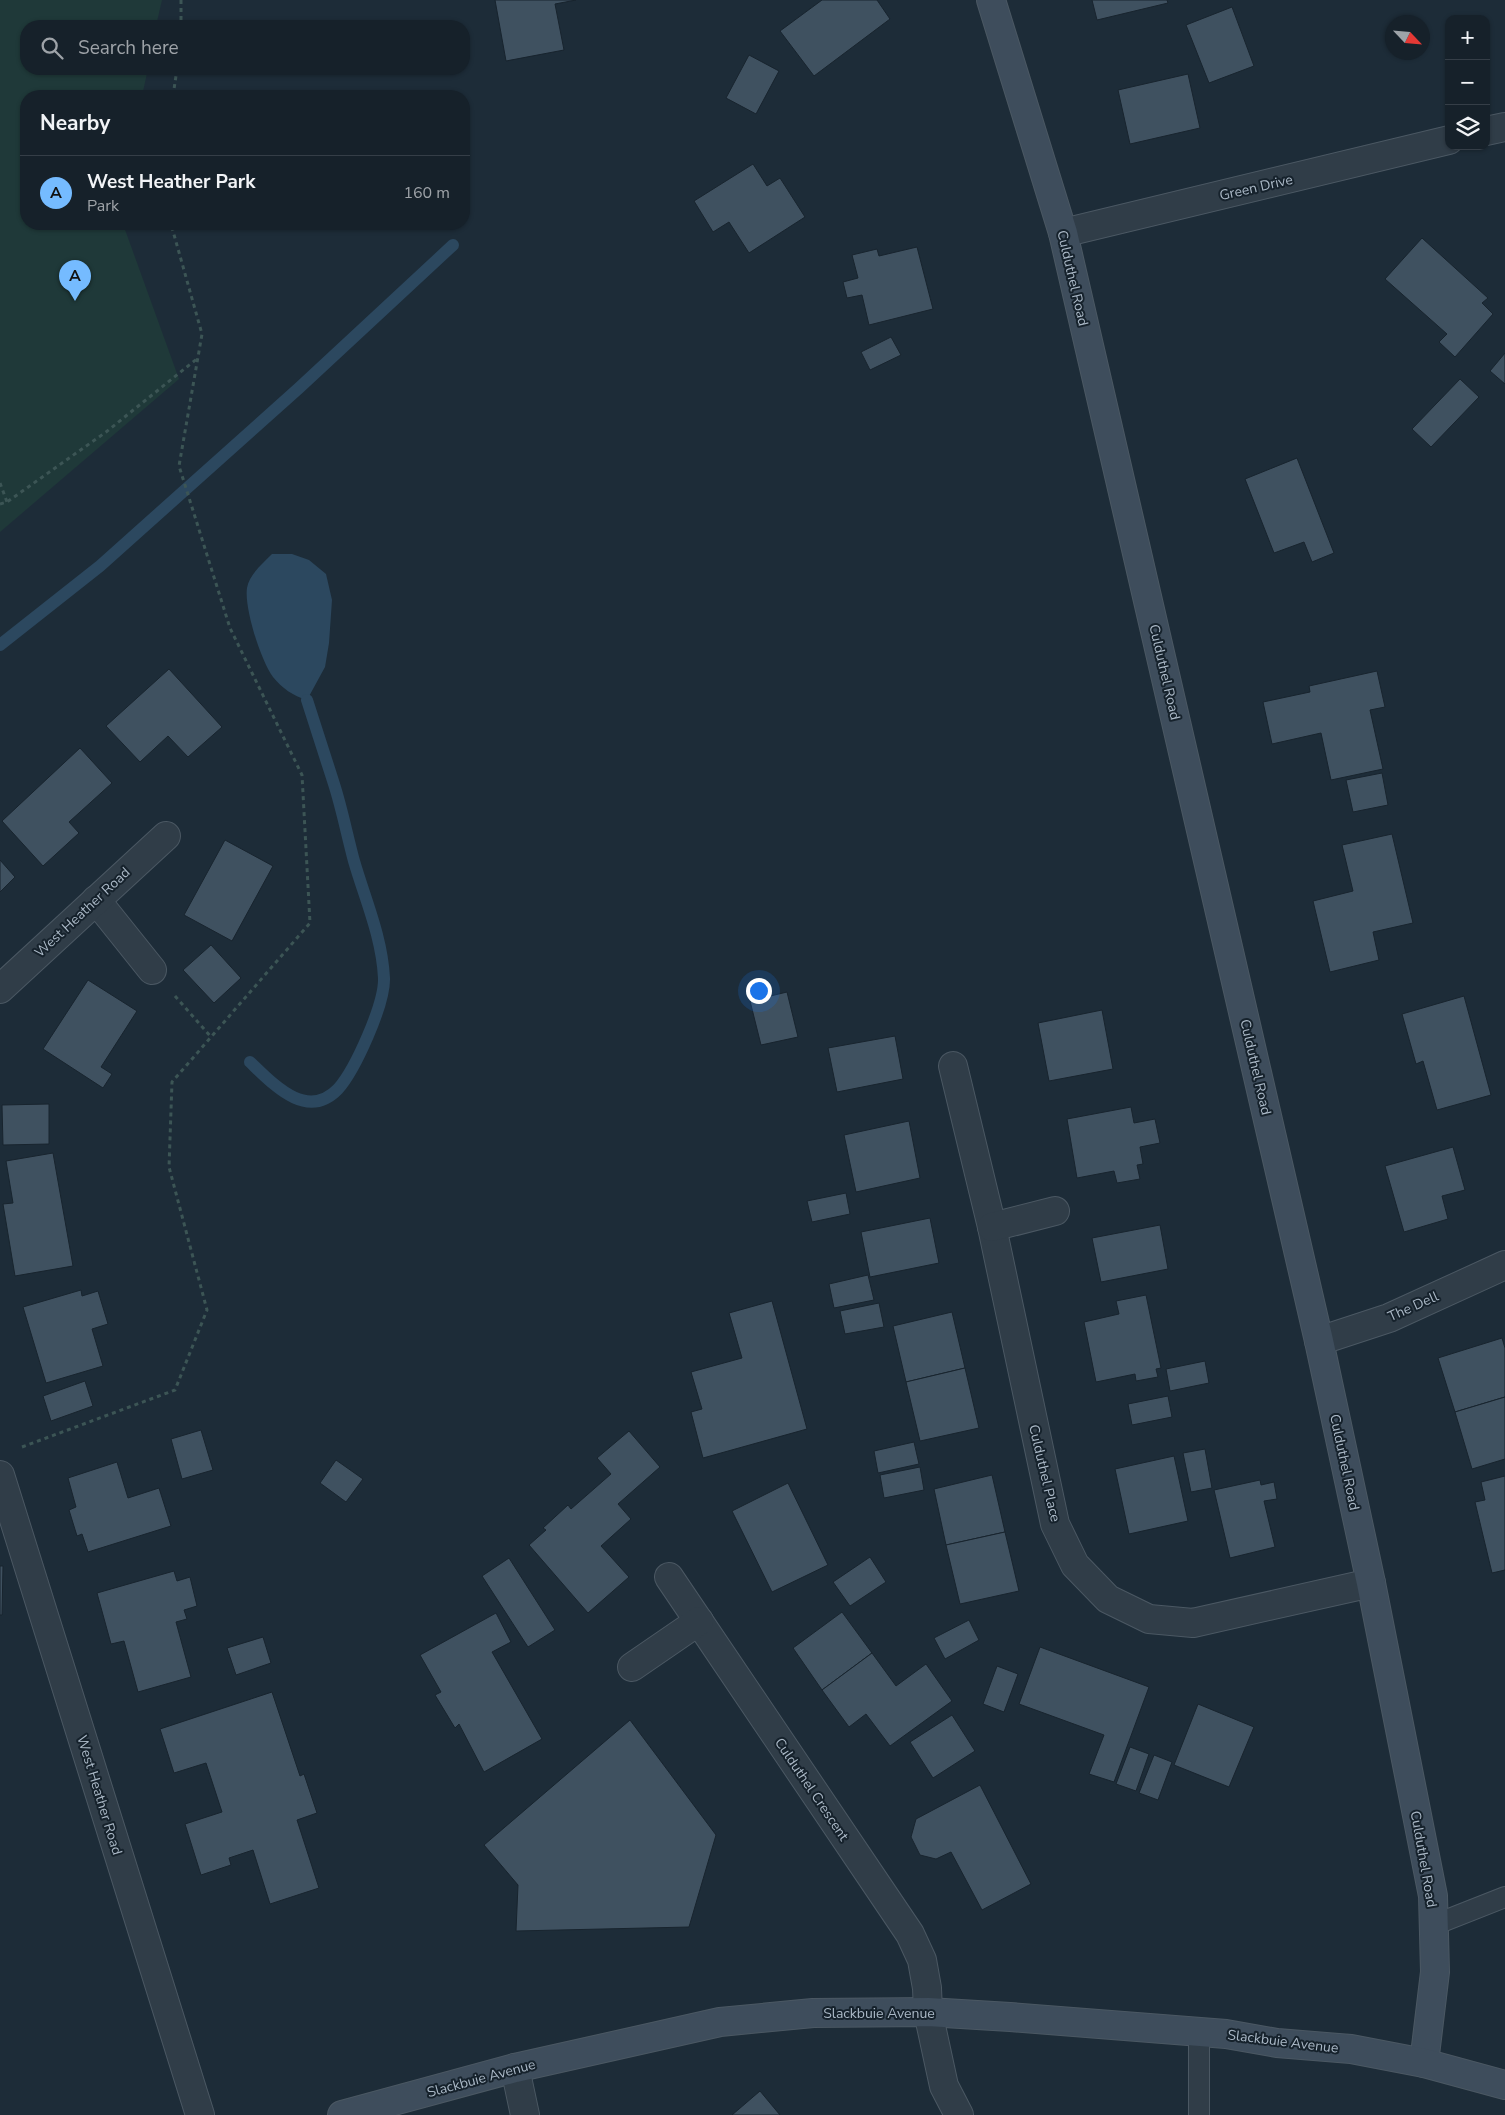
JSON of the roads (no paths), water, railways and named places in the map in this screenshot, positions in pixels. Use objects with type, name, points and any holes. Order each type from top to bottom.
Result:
[{"type":"main road","name":"Culduthel Road","points":[[991,0],[1063,233],[1319,1341],[1371,1583],[1433,1896],[1435,1972],[1424,2064]]},
{"type":"main road","name":"Slackbuie Avenue","points":[[342,2115],[515,2068],[720,2022],[812,2013],[928,2012],[1226,2034],[1276,2042],[1351,2049],[1424,2064]]},
{"type":"main road","points":[[1424,2064],[1505,2085]]},
{"type":"street","points":[[1490,130],[1505,127]]},
{"type":"street","name":"Green Drive","points":[[1063,233],[1445,141]]},
{"type":"street","name":"West Heather Road","points":[[0,990],[166,836]]},
{"type":"street","points":[[96,900],[152,970]]},
{"type":"street","name":"Culduthel Place","points":[[953,1066],[992,1227],[1055,1524],[1075,1565],[1108,1599],[1149,1619],[1193,1623],[1371,1583]]},
{"type":"street","points":[[992,1227],[1055,1211]]},
{"type":"street","name":"The Dell","points":[[1319,1341],[1389,1318],[1505,1265]]},
{"type":"street","name":"West Heather Road","points":[[0,1475],[200,2115]]},
{"type":"street","name":"Culduthel Crescent","points":[[669,1577],[910,1934],[922,1960],[927,1988],[928,2012],[944,2086],[960,2115]]},
{"type":"street","points":[[632,1667],[699,1621]]},
{"type":"street","points":[[515,2068],[525,2115]]},
{"type":"lane","points":[[1434,1925],[1505,1897]]},
{"type":"lane","points":[[1198,2115],[1199,2032]]},
{"type":"water","points":[[272,554],[292,554],[309,560],[326,574],[332,600],[329,643],[325,667],[307,700],[288,691],[273,677],[263,659],[254,634],[248,608],[248,583],[250,578]]},
{"type":"waterway","points":[[0,645],[100,566],[299,388],[453,245]]},
{"type":"waterway","points":[[250,1062],[280,1089],[291,1096],[303,1101],[315,1102],[326,1098],[338,1089],[345,1080],[360,1052],[380,1004],[383,989],[383,963],[377,933],[354,861],[337,793],[307,700]]},
{"type":"place","name":"West Heather Park","points":[[75,301]]}]
